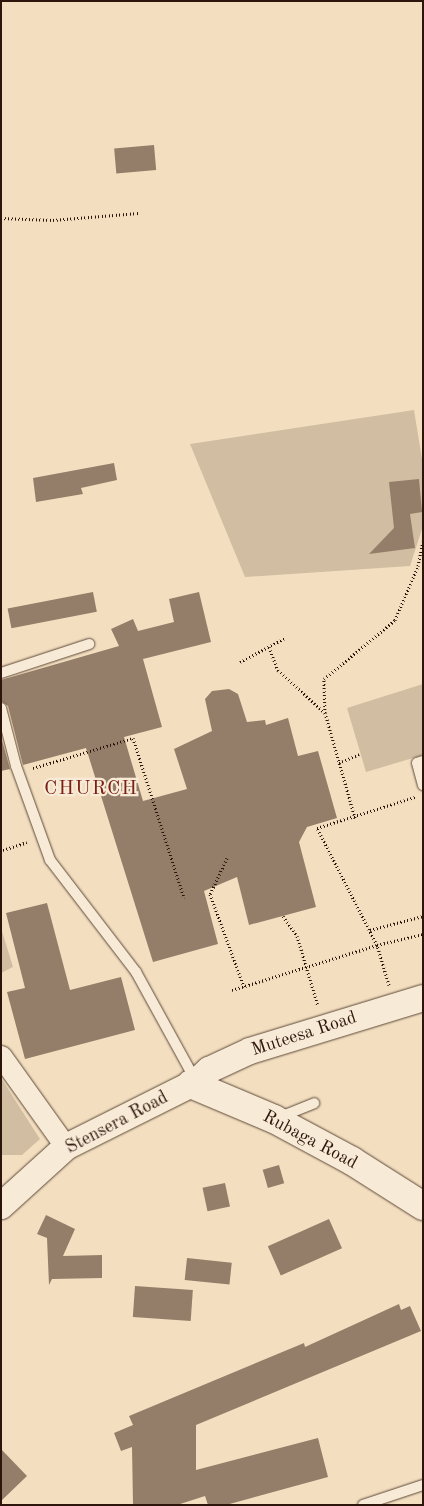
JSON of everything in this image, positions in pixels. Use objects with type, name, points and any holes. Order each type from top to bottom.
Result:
[{"type":"main road","name":"Rubaga Road","points":[[194,1083],[274,1119],[352,1161],[423,1206]]},
{"type":"street","name":"Muteesa Road","points":[[194,1083],[209,1070],[250,1051],[395,1005],[423,998]]},
{"type":"street","points":[[1,1056],[66,1147]]},
{"type":"street","name":"Stensera Road","points":[[1,1206],[66,1147],[194,1083]]},
{"type":"lane","points":[[1,673],[88,644]]},
{"type":"lane","points":[[1,708],[16,766],[21,771],[40,838],[50,860],[136,972],[194,1083]]},
{"type":"lane","points":[[423,761],[417,763],[423,785]]},
{"type":"lane","points":[[274,1119],[314,1102]]},
{"type":"lane","points":[[363,1505],[423,1485]]},
{"type":"path","points":[[1,218],[53,220],[139,213]]},
{"type":"path","points":[[355,818],[324,713],[324,679],[395,620],[418,566],[423,541]]},
{"type":"path","points":[[240,662],[285,638]]},
{"type":"path","points":[[269,647],[278,670],[324,713]]},
{"type":"path","points":[[21,771],[133,738],[184,898]]},
{"type":"path","points":[[339,764],[359,754]]},
{"type":"path","points":[[395,1005],[377,944],[317,828],[355,818],[423,795]]},
{"type":"path","points":[[3,850],[40,838]]},
{"type":"path","points":[[227,858],[210,894],[244,987]]},
{"type":"path","points":[[283,916],[297,936],[325,1028]]},
{"type":"path","points":[[370,930],[423,916]]},
{"type":"path","points":[[232,990],[377,944],[423,934]]},
{"type":"shaded area","points":[[414,410],[423,465],[423,526],[410,566],[245,577],[190,444]]},
{"type":"shaded area","points":[[423,684],[423,755],[366,772],[347,708]]},
{"type":"shaded area","points":[[1,928],[13,967],[1,973]]},
{"type":"shaded area","points":[[1,1078],[40,1139],[22,1155],[1,1155]]},
{"type":"building","points":[[154,145],[156,170],[116,173],[114,148]]},
{"type":"building","points":[[114,463],[117,480],[81,488],[83,494],[36,502],[33,478]]},
{"type":"building","points":[[419,479],[422,512],[410,514],[415,548],[369,554],[394,528],[389,482]]},
{"type":"building","points":[[93,592],[97,612],[11,628],[8,609]]},
{"type":"building","points":[[199,592],[211,642],[143,659],[162,727],[124,737],[143,801],[187,789],[174,749],[212,731],[205,699],[212,691],[229,689],[238,694],[247,722],[265,720],[266,725],[288,718],[298,756],[318,751],[337,818],[307,827],[299,842],[316,907],[249,925],[237,877],[204,891],[218,944],[153,962],[86,748],[23,765],[8,706],[1,701],[1,680],[119,646],[111,629],[133,619],[138,631],[174,622],[169,599]]},
{"type":"building","points":[[1,737],[10,769],[1,771]]},
{"type":"building","points":[[47,903],[70,990],[121,977],[135,1030],[25,1059],[7,992],[25,988],[6,913]]},
{"type":"building","points":[[279,1165],[284,1183],[268,1188],[263,1170]]},
{"type":"building","points":[[225,1183],[230,1206],[207,1211],[203,1188]]},
{"type":"building","points":[[46,1215],[75,1229],[63,1256],[102,1255],[102,1278],[52,1279],[49,1285],[47,1238],[37,1234]]},
{"type":"building","points":[[329,1219],[342,1248],[281,1275],[268,1246]]},
{"type":"building","points":[[187,1258],[232,1263],[229,1285],[185,1280]]},
{"type":"building","points":[[135,1286],[193,1290],[191,1321],[133,1317]]},
{"type":"building","points":[[399,1304],[401,1310],[410,1306],[421,1331],[196,1425],[196,1470],[318,1438],[328,1477],[226,1505],[208,1505],[205,1496],[177,1505],[133,1505],[132,1447],[121,1451],[114,1433],[133,1425],[129,1416],[304,1343],[305,1347]]},
{"type":"building","points":[[1,1449],[27,1476],[1,1501]]},
{"type":"district","name":"CHURCH","points":[[91,789]]}]
